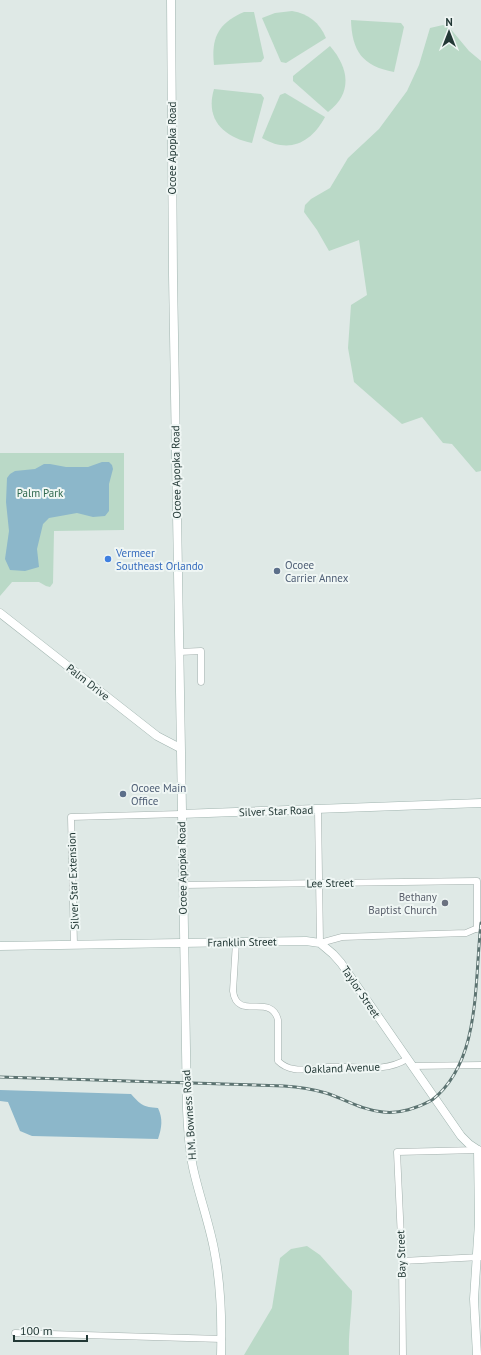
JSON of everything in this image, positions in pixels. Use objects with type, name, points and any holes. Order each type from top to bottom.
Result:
[{"type":"main road","name":"Ocoee Apopka Road","points":[[171,0],[173,275],[184,944]]},
{"type":"main road","name":"Palm Drive","points":[[0,613],[157,736],[180,748]]},
{"type":"main road","name":"Silver Star Road","points":[[181,814],[481,803]]},
{"type":"main road","name":"Franklin Street","points":[[0,946],[306,941],[320,943]]},
{"type":"main road","name":"Taylor Street","points":[[320,943],[341,963],[461,1136],[469,1144],[480,1150]]},
{"type":"main road","name":"H.M. Bowness Road","points":[[184,944],[188,1130],[193,1171],[211,1236],[217,1269],[220,1295],[222,1355]]},
{"type":"main road","points":[[477,1355],[474,1299],[479,1257],[480,1150]]},
{"type":"street","points":[[179,652],[201,651],[201,682]]},
{"type":"street","points":[[318,810],[320,943]]},
{"type":"street","name":"Silver Star Road","points":[[71,817],[181,814]]},
{"type":"street","name":"Silver Star Extension","points":[[71,817],[74,944]]},
{"type":"street","name":"Lee Street","points":[[183,885],[477,881],[479,928]]},
{"type":"street","name":"Franklin Street","points":[[320,943],[342,937],[466,934],[479,928]]},
{"type":"street","name":"Oakland Avenue","points":[[236,942],[233,991],[234,998],[241,1006],[267,1007],[276,1015],[278,1020],[278,1061],[285,1067],[295,1070],[346,1067],[386,1067],[409,1062]]},
{"type":"street","points":[[409,1062],[481,1065]]},
{"type":"street","name":"Bay Street","points":[[403,1355],[402,1261],[397,1152],[480,1150]]},
{"type":"street","points":[[402,1261],[479,1257]]},
{"type":"street","points":[[15,1333],[222,1339]]},
{"type":"green space","points":[[292,11],[304,14],[317,23],[326,38],[286,63],[281,62],[262,18],[275,13]]},
{"type":"green space","points":[[244,12],[254,12],[264,58],[261,62],[214,65],[213,55],[215,39],[218,32],[228,21]]},
{"type":"green space","points":[[351,20],[401,23],[404,27],[394,72],[374,66],[361,55],[354,40]]},
{"type":"green space","points":[[443,25],[449,27],[469,51],[481,61],[481,471],[476,472],[452,444],[443,443],[422,417],[402,424],[354,382],[348,348],[351,305],[367,295],[359,240],[329,251],[317,230],[304,212],[305,205],[311,199],[330,188],[348,158],[379,129],[407,91],[419,65],[430,28]]},
{"type":"green space","points":[[330,46],[341,63],[346,80],[342,97],[328,112],[293,81],[293,76]]},
{"type":"green space","points":[[214,89],[261,94],[264,98],[252,143],[233,136],[225,131],[214,118],[212,100]]},
{"type":"green space","points":[[285,93],[325,117],[313,134],[298,143],[290,145],[272,143],[262,138],[280,95]]},
{"type":"green space","name":"Palm Park","points":[[0,453],[124,453],[124,530],[54,531],[53,583],[50,587],[39,582],[12,582],[0,596]]},
{"type":"green space","points":[[307,1246],[320,1255],[352,1291],[349,1355],[244,1355],[272,1308],[280,1258],[291,1249]]},
{"type":"water","points":[[102,462],[109,462],[113,469],[109,484],[109,511],[105,516],[93,517],[77,513],[49,518],[43,524],[37,549],[39,567],[25,571],[10,570],[5,559],[9,531],[6,502],[7,478],[10,474],[15,471],[35,469],[44,464],[66,467],[88,467]]},
{"type":"water","points":[[0,1090],[131,1094],[143,1105],[158,1108],[160,1112],[161,1127],[158,1139],[32,1136],[20,1131],[8,1102],[0,1101]]},
{"type":"railway","points":[[0,1077],[284,1086],[316,1090],[333,1095],[360,1107],[375,1111],[395,1112],[415,1108],[432,1100],[448,1084],[459,1065],[467,1043],[475,996],[481,923]]},
{"type":"place","name":"Vermeer Southeast Orlando","points":[[108,559]]},
{"type":"place","name":"Ocoee Carrier Annex","points":[[277,571]]},
{"type":"place","name":"Ocoee Main Office","points":[[123,794]]},
{"type":"place","name":"Bethany Baptist Church","points":[[445,903]]}]
